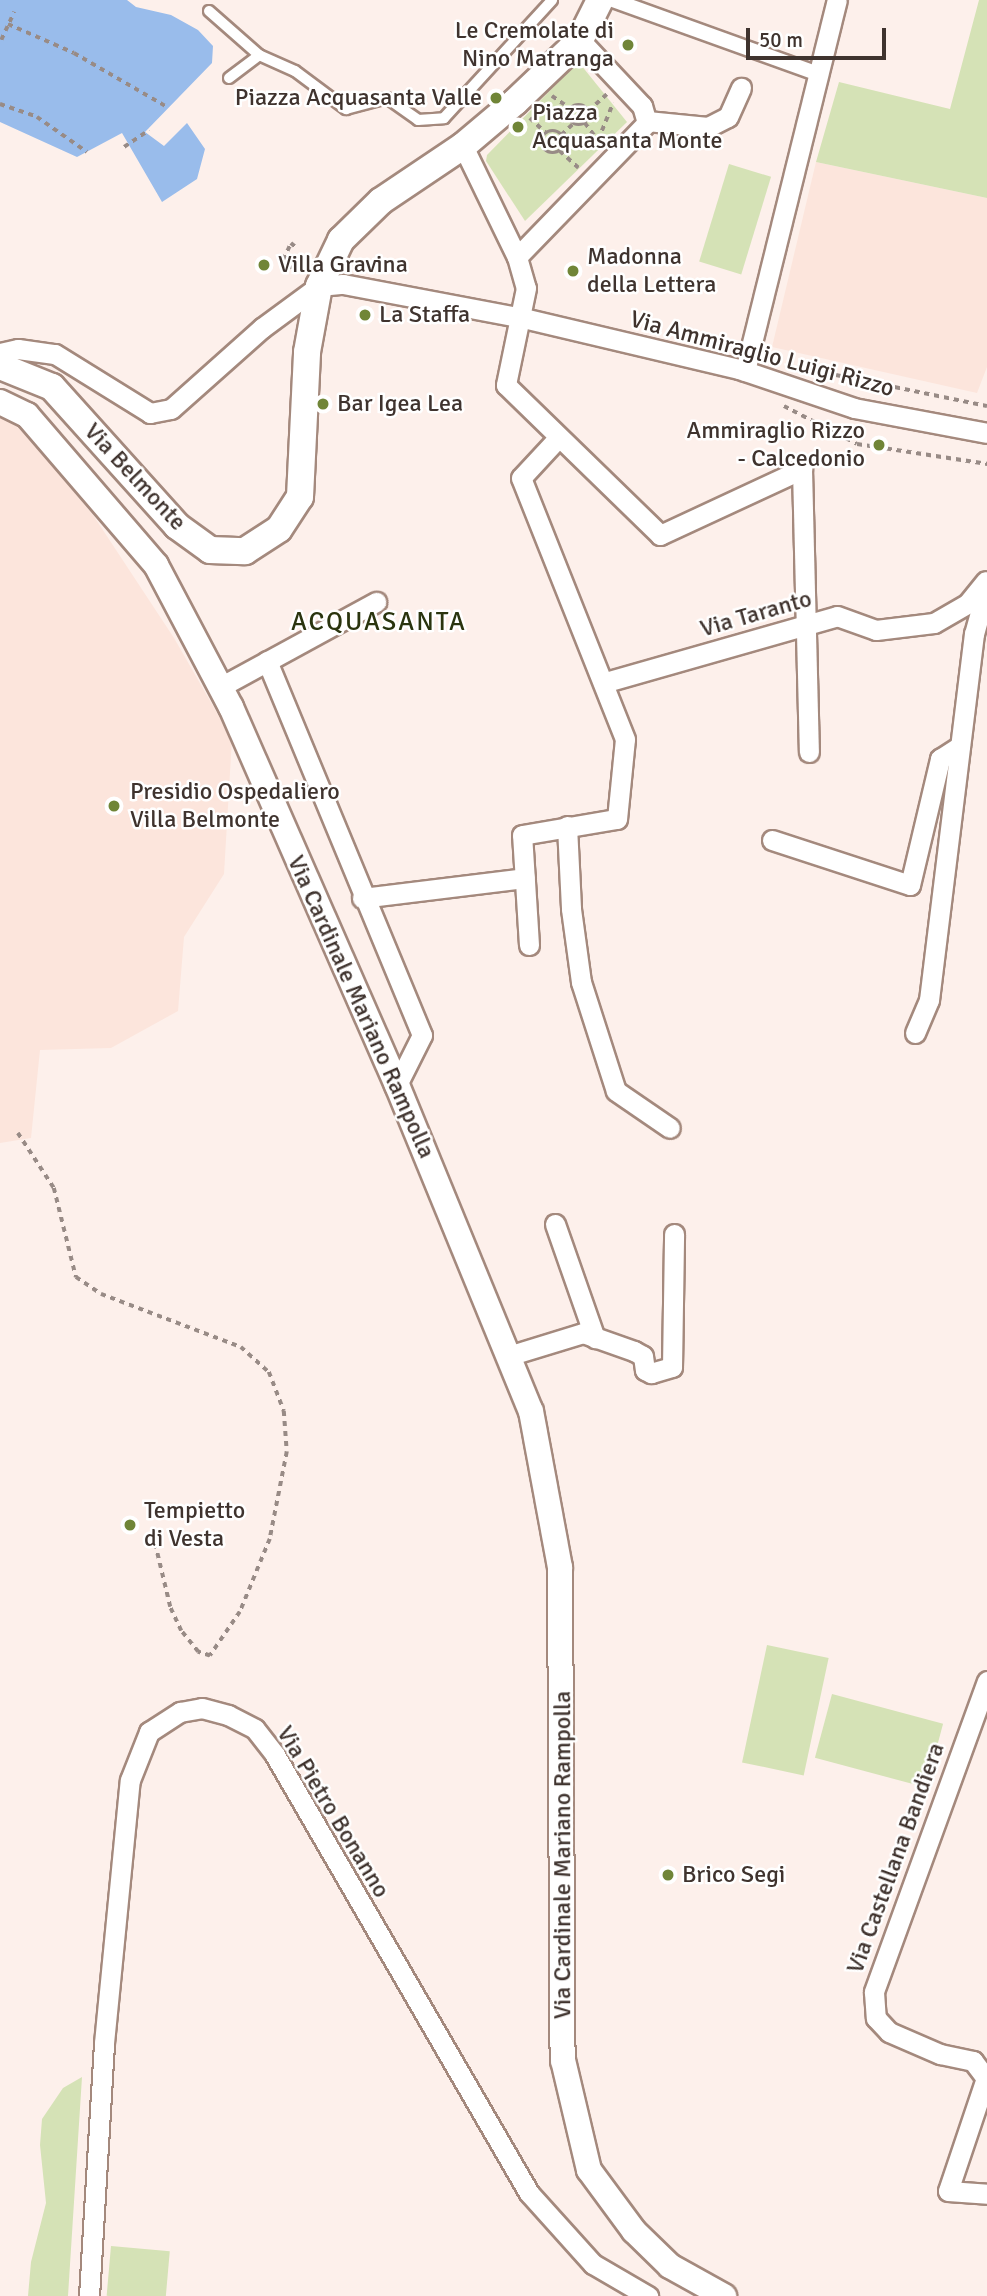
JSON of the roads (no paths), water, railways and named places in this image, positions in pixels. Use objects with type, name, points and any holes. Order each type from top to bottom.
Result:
[{"type":"main road","points":[[580,40],[600,0]]},
{"type":"main road","name":"Via Belmonte","points":[[0,366],[52,387],[177,526],[210,550],[245,551],[279,528],[300,497],[307,352],[318,286],[326,264],[358,219],[463,146],[580,40]]},
{"type":"street","points":[[613,0],[818,74]]},
{"type":"street","points":[[745,371],[837,0]]},
{"type":"street","points":[[580,40],[642,106],[647,121]]},
{"type":"street","points":[[647,121],[708,128],[728,117],[741,88]]},
{"type":"street","points":[[517,257],[633,142],[647,121]]},
{"type":"street","points":[[463,146],[517,257],[526,288],[523,318],[506,385],[558,438],[660,535],[802,469],[808,752]]},
{"type":"street","points":[[0,353],[18,349],[55,354],[150,413],[171,409],[262,328],[318,286]]},
{"type":"street","name":"Via Ammiraglio Luigi Rizzo","points":[[318,286],[376,288],[523,318],[745,371],[854,408],[987,433]]},
{"type":"street","name":"Via Cardinale Mariano Rampolla","points":[[0,402],[27,415],[156,565],[220,687],[397,1085],[531,1411],[560,1566],[566,2072],[589,2171],[634,2231],[670,2266],[724,2296]]},
{"type":"street","points":[[529,945],[522,835],[617,819],[625,739],[606,682],[529,506],[522,478],[558,438]]},
{"type":"street","name":"Via Taranto","points":[[606,682],[837,616],[876,629],[934,623],[968,603],[987,580]]},
{"type":"street","points":[[915,1034],[929,1000],[974,634],[987,587]]},
{"type":"street","points":[[220,687],[376,602]]},
{"type":"street","points":[[267,661],[362,898],[422,1035],[397,1085]]},
{"type":"street","points":[[772,840],[910,886],[940,759],[960,746]]},
{"type":"street","points":[[567,826],[571,909],[581,982],[616,1091],[670,1128]]},
{"type":"street","points":[[362,898],[524,878]]},
{"type":"street","points":[[555,1224],[595,1338]]},
{"type":"street","points":[[508,1356],[583,1332],[643,1356],[645,1370],[651,1373],[672,1367],[674,1234]]},
{"type":"street","name":"Via Castellana Bandiera","points":[[987,1681],[874,1992],[876,2018],[889,2032],[940,2054],[973,2061],[986,2078],[948,2191],[987,2193]]},
{"type":"street","name":"Via Pietro Bonanno","points":[[89,2296],[104,2043],[130,1780],[149,1732],[180,1712],[202,1708],[228,1714],[255,1729],[275,1755],[529,2193],[593,2264],[648,2296]]},
{"type":"lane","points":[[209,11],[259,55],[295,71],[346,108],[387,98],[418,120],[444,118],[552,0]]},
{"type":"lane","points":[[229,78],[259,55]]},
{"type":"water","points":[[0,0],[127,0],[136,7],[171,15],[198,30],[213,46],[212,63],[145,132],[164,146],[187,123],[205,149],[197,179],[162,202],[122,133],[77,157],[0,122]]},
{"type":"place","name":"Le Cremolate di Nino Matranga","points":[[628,45]]},
{"type":"place","name":"Piazza Acquasanta Valle","points":[[496,98]]},
{"type":"place","name":"Piazza Acquasanta Monte","points":[[518,127]]},
{"type":"place","name":"Villa Gravina","points":[[264,265]]},
{"type":"place","name":"Madonna della Lettera","points":[[573,271]]},
{"type":"place","name":"La Staffa","points":[[365,315]]},
{"type":"place","name":"Bar Igea Lea","points":[[323,404]]},
{"type":"place","name":"Ammiraglio Rizzo - Calcedonio","points":[[879,445]]},
{"type":"place","name":"Presidio Ospedaliero Villa Belmonte","points":[[114,806]]},
{"type":"place","name":"Tempietto di Vesta","points":[[130,1525]]},
{"type":"place","name":"Brico Segi","points":[[668,1875]]},
{"type":"district","name":"ACQUASANTA","points":[[379,623]]}]
